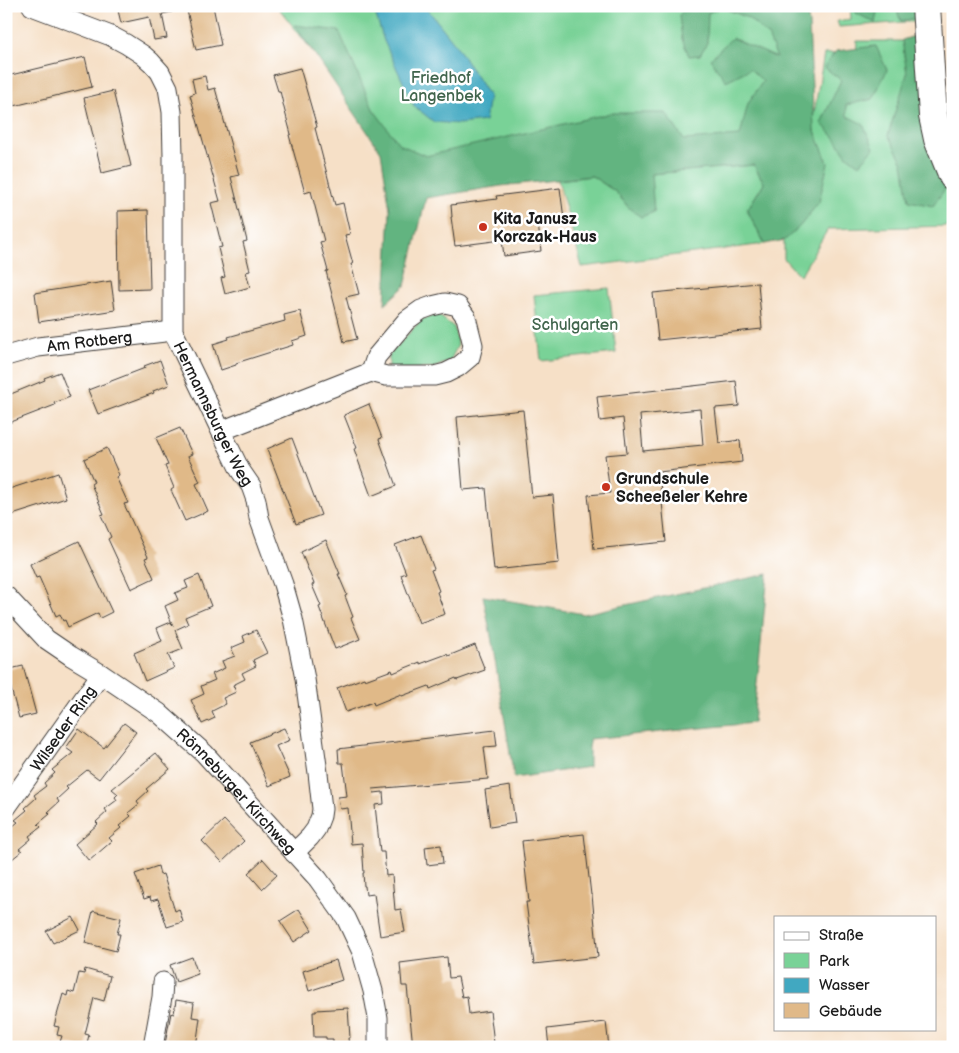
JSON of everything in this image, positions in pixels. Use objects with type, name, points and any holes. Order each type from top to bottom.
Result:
[{"type":"main road","points":[[926,6],[933,116],[938,139],[953,176]]},
{"type":"street","name":"Hermannsburger Weg","points":[[32,6],[110,36],[144,55],[160,72],[170,94],[174,181],[173,331],[240,470],[251,486],[293,619],[305,679],[322,809],[316,829],[294,853]]},
{"type":"street","points":[[221,432],[371,372],[386,376],[434,376],[446,374],[470,357],[473,345],[466,317],[458,306],[445,303],[421,310],[407,320],[376,357],[371,372]]},
{"type":"street","name":"Am Rotberg","points":[[6,356],[38,347],[173,331]]},
{"type":"street","name":"Rönneburger Kirchweg","points":[[6,596],[46,639],[159,713],[204,754],[318,879],[346,918],[358,942],[373,991],[378,1018],[378,1047]]},
{"type":"street","name":"Wilseder Ring","points":[[6,808],[101,674]]},
{"type":"street","points":[[153,1047],[163,982]]},
{"type":"green space","name":"Friedhof Langenbek","points":[[277,6],[790,6],[809,143],[824,54],[856,53],[857,41],[920,41],[950,186],[953,191],[953,226],[828,229],[800,276],[784,259],[784,233],[808,146],[408,173]]},
{"type":"green space","points":[[688,6],[806,6],[809,24],[814,129],[828,163],[819,202],[800,226],[785,240],[765,244],[747,210],[764,183],[754,165],[651,174],[654,212],[641,217],[629,208],[616,192],[592,176],[501,186],[426,198],[405,286],[385,304],[390,210],[381,152],[295,25],[339,31],[373,109],[399,144],[426,156],[611,113],[666,113],[684,140],[740,136],[748,103],[763,81],[750,69],[726,81],[710,59],[732,38],[777,58],[768,36],[748,18],[721,7],[708,13],[707,43],[700,55],[689,56],[682,39],[679,15]]},
{"type":"green space","points":[[850,6],[919,6],[920,21],[839,27],[837,21],[851,19]]},
{"type":"green space","points":[[855,6],[878,6],[875,23],[856,13]]},
{"type":"green space","points":[[895,6],[917,6],[917,18],[901,21]]},
{"type":"green space","points":[[921,34],[936,157],[945,189],[933,206],[909,201],[903,163],[888,135],[907,74],[902,40]]},
{"type":"green space","points":[[876,46],[887,70],[873,99],[846,105],[847,116],[863,124],[874,148],[859,165],[847,156],[835,138],[821,123],[841,80],[824,67],[836,51]]},
{"type":"green space","points":[[754,165],[764,183],[747,210],[765,244],[582,267],[558,180],[592,176],[616,192],[629,208],[654,211],[650,174]]},
{"type":"green space","name":"Schulgarten","points":[[609,288],[616,353],[541,361],[534,295]]},
{"type":"green space","points":[[438,315],[454,327],[458,345],[450,361],[433,368],[389,369],[389,355],[422,319]]},
{"type":"green space","points":[[768,574],[753,723],[589,739],[589,767],[514,778],[483,596],[584,614]]},
{"type":"water","points":[[373,6],[425,6],[456,45],[489,96],[485,121],[459,124],[434,122],[414,106],[384,41]]},
{"type":"building","points":[[117,6],[172,6],[172,12],[162,14],[167,38],[154,40],[149,17],[121,23]]},
{"type":"building","points":[[186,6],[213,6],[221,45],[196,50]]},
{"type":"building","points":[[85,57],[92,87],[14,106],[7,76]]},
{"type":"building","points":[[300,68],[317,127],[315,128],[335,205],[343,203],[350,234],[345,235],[359,294],[346,297],[357,339],[344,342],[326,271],[328,271],[320,242],[324,241],[311,191],[305,193],[289,135],[291,134],[280,91],[278,91],[273,75]]},
{"type":"building","points":[[205,76],[208,90],[215,88],[239,175],[231,177],[247,241],[243,242],[250,271],[246,272],[250,287],[225,294],[221,278],[225,277],[218,248],[222,247],[211,203],[220,201],[190,95],[195,93],[192,79]]},
{"type":"building","points":[[113,91],[131,166],[102,173],[84,98]]},
{"type":"building","points":[[560,188],[564,219],[538,222],[541,251],[504,256],[502,240],[455,246],[451,205],[497,199],[496,196]]},
{"type":"building","points":[[148,210],[150,289],[119,290],[118,211]]},
{"type":"building","points":[[111,281],[115,310],[39,322],[35,293]]},
{"type":"building","points":[[758,283],[762,329],[658,340],[653,293]]},
{"type":"building","points":[[300,311],[307,336],[292,341],[293,345],[236,363],[236,365],[221,370],[213,344],[229,339],[228,337],[285,321],[284,315]]},
{"type":"building","points":[[160,360],[169,385],[153,391],[154,393],[98,414],[88,390],[145,368],[144,366]]},
{"type":"building","points":[[60,372],[70,397],[54,403],[55,405],[6,424],[6,396]]},
{"type":"building","points":[[736,381],[739,406],[715,408],[719,443],[740,440],[742,462],[659,472],[666,542],[594,549],[588,495],[610,493],[605,455],[627,453],[623,418],[600,421],[597,397]],"holes":[[[700,409],[703,445],[643,451],[640,415]]]},
{"type":"building","points":[[369,404],[382,438],[379,439],[396,486],[371,496],[354,449],[357,448],[344,415]]},
{"type":"building","points":[[523,410],[532,497],[553,495],[559,563],[494,570],[486,488],[463,490],[457,417]]},
{"type":"building","points":[[180,428],[192,454],[188,456],[200,482],[196,484],[208,511],[185,521],[171,490],[174,488],[165,466],[168,465],[156,438]]},
{"type":"building","points":[[292,438],[321,515],[296,524],[267,449]]},
{"type":"building","points":[[107,448],[119,475],[116,477],[128,503],[124,504],[148,557],[145,558],[154,578],[131,589],[108,539],[111,537],[101,515],[104,514],[91,484],[94,482],[84,459]]},
{"type":"building","points":[[58,473],[66,498],[6,517],[6,490]]},
{"type":"building","points":[[421,535],[434,569],[431,570],[445,614],[419,623],[401,575],[406,573],[395,545]]},
{"type":"building","points":[[326,540],[340,574],[338,574],[347,595],[345,596],[353,617],[351,618],[360,639],[335,649],[319,607],[321,606],[312,585],[314,584],[301,552]]},
{"type":"building","points":[[79,541],[112,612],[100,618],[98,613],[68,627],[60,614],[56,616],[39,577],[36,578],[30,564]]},
{"type":"building","points":[[199,575],[211,606],[185,617],[188,624],[175,630],[183,649],[168,655],[174,668],[145,681],[134,653],[162,641],[157,628],[171,622],[173,626],[165,606],[178,600],[175,593],[188,588],[185,581]]},
{"type":"building","points":[[256,630],[267,653],[253,660],[256,666],[242,673],[245,679],[233,685],[236,692],[223,698],[226,704],[212,711],[215,718],[202,724],[191,700],[204,694],[201,686],[215,680],[212,674],[225,668],[222,661],[235,656],[231,648],[245,642],[243,636]]},
{"type":"building","points":[[475,645],[485,670],[457,680],[456,678],[430,689],[429,686],[402,696],[401,694],[374,705],[373,702],[346,712],[337,688],[392,670],[393,673],[447,654],[448,656]]},
{"type":"building","points":[[23,666],[36,714],[19,718],[6,670]]},
{"type":"building","points":[[124,723],[136,732],[99,779],[87,770],[66,787],[68,789],[57,799],[59,802],[48,812],[50,814],[38,824],[41,827],[29,836],[31,839],[19,849],[22,851],[6,864],[6,832],[18,822],[15,820],[27,810],[25,808],[36,798],[34,795],[46,786],[44,783],[55,773],[52,770],[73,753],[66,748],[79,729],[104,748]]},
{"type":"building","points":[[284,728],[290,740],[276,746],[290,777],[269,786],[250,742]]},
{"type":"building","points":[[495,730],[497,746],[484,747],[488,779],[373,789],[374,793],[383,792],[384,804],[375,805],[380,852],[384,852],[386,876],[392,875],[395,910],[401,909],[405,932],[380,936],[374,894],[366,895],[364,886],[362,843],[351,844],[348,808],[340,809],[338,797],[347,796],[343,763],[339,763],[338,749]]},
{"type":"building","points":[[156,753],[170,769],[146,789],[148,791],[137,801],[139,804],[128,813],[131,816],[109,838],[112,841],[89,861],[75,844],[98,824],[96,822],[107,812],[105,809],[117,800],[115,797],[118,794],[112,789]]},
{"type":"building","points":[[510,786],[515,823],[490,827],[485,790]]},
{"type":"building","points":[[224,820],[244,841],[222,862],[202,841]]},
{"type":"building","points":[[584,834],[598,957],[534,964],[526,902],[529,902],[522,841]]},
{"type":"building","points":[[441,845],[443,863],[427,865],[425,847]]},
{"type":"building","points":[[263,859],[277,875],[262,889],[248,873]]},
{"type":"building","points":[[158,866],[160,875],[163,874],[175,911],[179,909],[183,922],[167,927],[158,899],[151,901],[150,897],[144,899],[135,874]]},
{"type":"building","points":[[299,909],[312,930],[294,942],[280,921]]},
{"type":"building","points":[[93,911],[121,918],[117,934],[120,934],[116,951],[85,943]]},
{"type":"building","points":[[73,917],[80,930],[53,943],[46,931]]},
{"type":"building","points":[[192,957],[198,974],[176,982],[170,965]]},
{"type":"building","points":[[447,957],[449,978],[458,977],[462,997],[467,996],[469,1014],[490,1011],[494,1043],[465,1047],[413,1047],[407,986],[402,986],[400,963]]},
{"type":"building","points":[[336,960],[342,980],[309,991],[303,971]]},
{"type":"building","points":[[85,969],[110,976],[104,1001],[94,998],[85,1034],[89,1035],[86,1047],[80,1047],[60,1042],[62,1036],[57,1035],[59,1027],[54,1026],[63,994],[67,996],[68,991],[74,993],[79,973],[84,974]]},
{"type":"building","points":[[176,1000],[194,1003],[192,1017],[200,1018],[196,1047],[169,1047],[169,1045],[165,1044],[171,1013],[174,1014]]},
{"type":"building","points":[[348,1008],[349,1047],[333,1047],[333,1039],[314,1037],[313,1012],[316,1012],[316,1010]]},
{"type":"building","points":[[606,1022],[609,1047],[549,1047],[547,1029]]},
{"type":"place","name":"Kita Janusz Korczak-Haus","points":[[483,227]]},
{"type":"place","name":"Grundschule Scheeßeler Kehre","points":[[606,487]]}]
